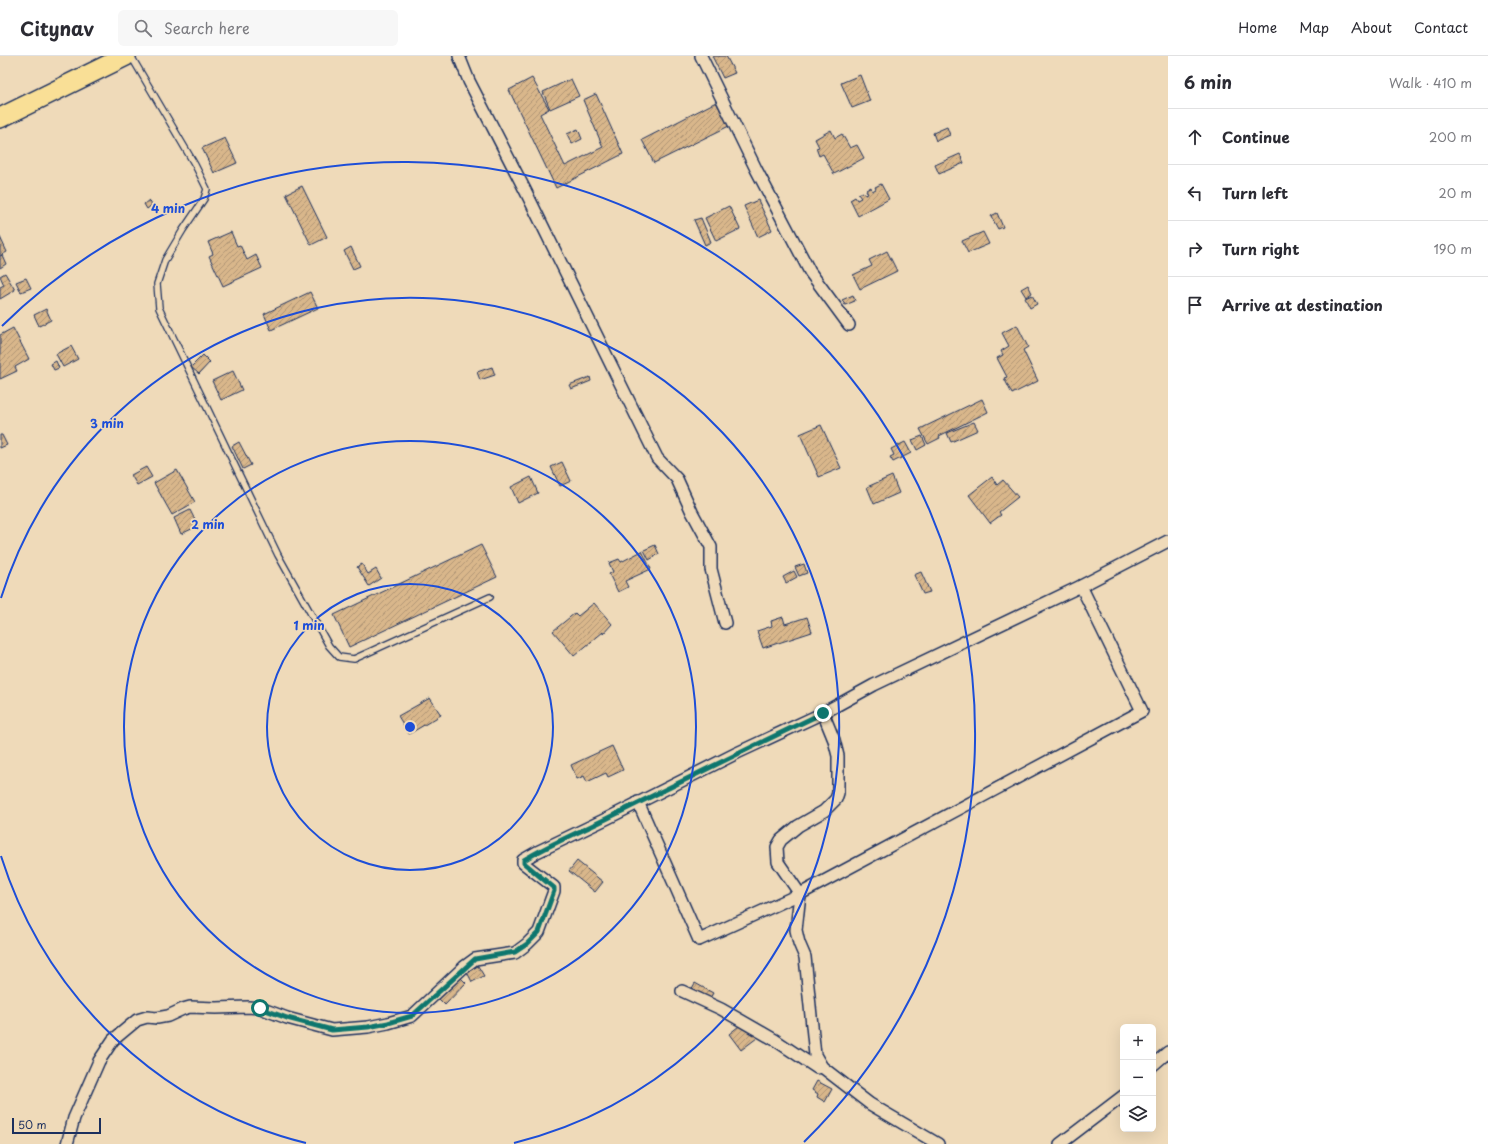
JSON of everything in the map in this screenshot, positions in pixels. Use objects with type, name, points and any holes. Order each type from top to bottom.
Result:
[{"type":"highway","points":[[0,118],[126,56]]},
{"type":"street","points":[[459,56],[469,81],[526,192],[657,458],[677,479],[692,512],[711,547],[712,569],[725,623]]},
{"type":"street","points":[[701,56],[759,176],[810,272],[849,325]]},
{"type":"street","points":[[67,1144],[74,1118],[99,1061],[113,1040],[137,1020],[146,1017],[156,1018],[168,1016],[190,1007],[260,1008],[287,1018],[332,1030],[368,1027],[412,1016],[475,959],[515,952],[527,944],[539,932],[554,888],[524,863],[524,860],[536,852],[737,753],[823,713],[874,685],[1081,586],[1168,541]]},
{"type":"street","points":[[638,802],[699,940],[800,894],[1142,711],[1081,586]]},
{"type":"street","points":[[823,713],[834,740],[838,756],[838,793],[836,798],[824,811],[798,826],[781,840],[778,847],[778,862],[800,894],[796,930],[799,943],[806,957],[815,1055],[822,1067],[870,1104],[938,1144]]},
{"type":"street","points":[[682,991],[721,1009],[775,1040],[817,1068],[822,1067]]},
{"type":"street","points":[[1156,1062],[1168,1052]]},
{"type":"street","points":[[1060,1144],[1120,1098]]},
{"type":"lane","points":[[131,56],[195,165],[207,189],[204,199],[165,260],[157,284],[159,308],[278,555],[329,646],[339,657],[354,659],[490,597]]},
{"type":"building","points":[[712,56],[726,56],[735,73],[723,78]]},
{"type":"building","points":[[860,75],[870,101],[852,108],[841,83]]},
{"type":"building","points":[[532,78],[549,109],[540,114],[565,166],[603,147],[583,100],[596,94],[623,154],[556,188],[509,90]]},
{"type":"building","points":[[571,79],[579,96],[550,109],[543,92]]},
{"type":"building","points":[[716,102],[729,126],[654,163],[642,140]]},
{"type":"building","points":[[947,127],[950,135],[936,141],[933,133]]},
{"type":"building","points":[[578,129],[582,139],[572,144],[567,134]]},
{"type":"building","points":[[831,130],[835,138],[842,134],[850,148],[857,145],[864,158],[834,174],[823,154],[819,156],[816,148],[819,147],[815,139]]},
{"type":"building","points":[[225,138],[237,163],[214,173],[202,148]]},
{"type":"building","points":[[960,154],[964,163],[939,174],[935,165]]},
{"type":"building","points":[[881,184],[889,199],[858,216],[850,200],[855,197],[857,200],[861,198],[858,194],[863,192],[865,195],[868,194],[866,190],[871,187],[872,191],[876,189],[875,187]]},
{"type":"building","points":[[302,186],[327,237],[311,245],[286,194]]},
{"type":"building","points":[[149,200],[152,205],[147,209],[144,204]]},
{"type":"building","points":[[758,200],[772,230],[758,237],[744,206]]},
{"type":"building","points":[[729,206],[740,229],[716,241],[705,218]]},
{"type":"building","points":[[997,213],[1003,227],[998,229],[991,216]]},
{"type":"building","points":[[701,218],[711,242],[705,245],[694,220]]},
{"type":"building","points":[[231,232],[237,246],[240,245],[247,260],[256,255],[262,268],[223,286],[209,256],[213,254],[208,242]]},
{"type":"building","points":[[983,232],[989,244],[968,253],[962,241]]},
{"type":"building","points":[[0,237],[7,252],[0,256]]},
{"type":"building","points":[[351,247],[360,266],[353,269],[344,251]]},
{"type":"building","points":[[887,251],[897,271],[860,289],[853,275],[872,266],[869,260]]},
{"type":"building","points":[[2,255],[6,264],[0,268],[0,256]]},
{"type":"building","points":[[5,273],[15,290],[0,299],[0,287],[4,285],[0,276]]},
{"type":"building","points":[[26,278],[31,288],[21,292],[16,282]]},
{"type":"building","points":[[1028,285],[1032,293],[1026,297],[1021,289]]},
{"type":"building","points":[[310,292],[318,308],[271,330],[264,314]]},
{"type":"building","points":[[853,295],[855,301],[845,305],[842,300]]},
{"type":"building","points":[[1032,295],[1037,304],[1030,308],[1025,298]]},
{"type":"building","points":[[46,309],[51,320],[39,326],[34,315]]},
{"type":"building","points":[[1017,325],[1028,347],[1023,350],[1038,381],[1012,394],[1004,378],[1007,377],[997,358],[1003,355],[1001,351],[1009,346],[1002,333]]},
{"type":"building","points":[[13,328],[29,359],[15,367],[17,371],[0,379],[0,335]]},
{"type":"building","points":[[71,346],[78,359],[63,367],[56,354]]},
{"type":"building","points":[[203,355],[210,362],[199,374],[191,367]]},
{"type":"building","points":[[56,361],[59,368],[54,370],[51,364]]},
{"type":"building","points":[[492,367],[495,375],[480,380],[477,372]]},
{"type":"building","points":[[233,371],[242,390],[221,400],[212,381]]},
{"type":"building","points":[[590,377],[591,381],[571,389],[569,385]]},
{"type":"building","points":[[982,399],[988,412],[939,436],[940,438],[928,444],[920,429]]},
{"type":"building","points":[[974,422],[978,430],[951,442],[947,433]]},
{"type":"building","points":[[821,425],[841,468],[819,477],[800,434]]},
{"type":"building","points":[[0,435],[2,435],[7,445],[0,448]]},
{"type":"building","points":[[922,436],[926,445],[917,450],[912,440]]},
{"type":"building","points":[[239,442],[251,465],[243,469],[232,446]]},
{"type":"building","points":[[905,442],[911,453],[893,462],[890,457],[894,455],[891,449]]},
{"type":"building","points":[[562,462],[571,481],[560,486],[551,467]]},
{"type":"building","points":[[146,467],[152,477],[137,485],[131,475]]},
{"type":"building","points":[[177,470],[195,502],[172,515],[154,483]]},
{"type":"building","points":[[892,476],[899,493],[874,504],[867,487]]},
{"type":"building","points":[[531,477],[538,493],[518,503],[511,487]]},
{"type":"building","points":[[992,477],[997,485],[1003,480],[1018,497],[999,512],[1001,515],[990,523],[969,495]]},
{"type":"building","points":[[190,510],[198,526],[181,534],[174,518]]},
{"type":"building","points":[[481,545],[497,577],[349,647],[334,615]]},
{"type":"building","points":[[655,545],[659,554],[649,560],[644,550]]},
{"type":"building","points":[[642,551],[651,569],[625,581],[628,587],[618,592],[609,574],[613,572],[609,563],[619,559],[621,562]]},
{"type":"building","points":[[362,564],[368,574],[376,569],[381,578],[369,586],[357,567]]},
{"type":"building","points":[[804,564],[807,573],[799,576],[795,567]]},
{"type":"building","points":[[794,571],[797,577],[786,583],[783,577]]},
{"type":"building","points":[[921,572],[930,592],[923,594],[914,575]]},
{"type":"building","points":[[594,603],[612,624],[603,634],[603,632],[574,656],[553,631],[575,613],[578,616]]},
{"type":"building","points":[[783,617],[785,624],[807,617],[812,632],[763,648],[757,631],[772,626],[771,621]]},
{"type":"building","points":[[430,698],[441,715],[409,734],[398,716]]},
{"type":"building","points":[[612,746],[623,770],[608,777],[606,773],[587,782],[584,776],[577,779],[571,765]]},
{"type":"building","points":[[577,861],[603,882],[595,892],[569,871]]},
{"type":"building","points":[[478,966],[484,976],[472,982],[467,972]]},
{"type":"building","points":[[458,975],[466,983],[445,1005],[437,997]]},
{"type":"building","points":[[695,983],[713,993],[708,1002],[690,992]]},
{"type":"building","points":[[744,1022],[757,1038],[741,1050],[729,1034]]},
{"type":"building","points":[[817,1081],[832,1089],[825,1102],[817,1097],[818,1094],[812,1090]]},
{"type":"route","points":[[260,1008],[287,1018],[332,1030],[368,1027],[412,1016],[464,967],[475,959],[515,952],[527,944],[539,932],[554,888],[549,882],[524,863],[524,860],[536,852],[608,818],[737,753],[823,713]]}]
